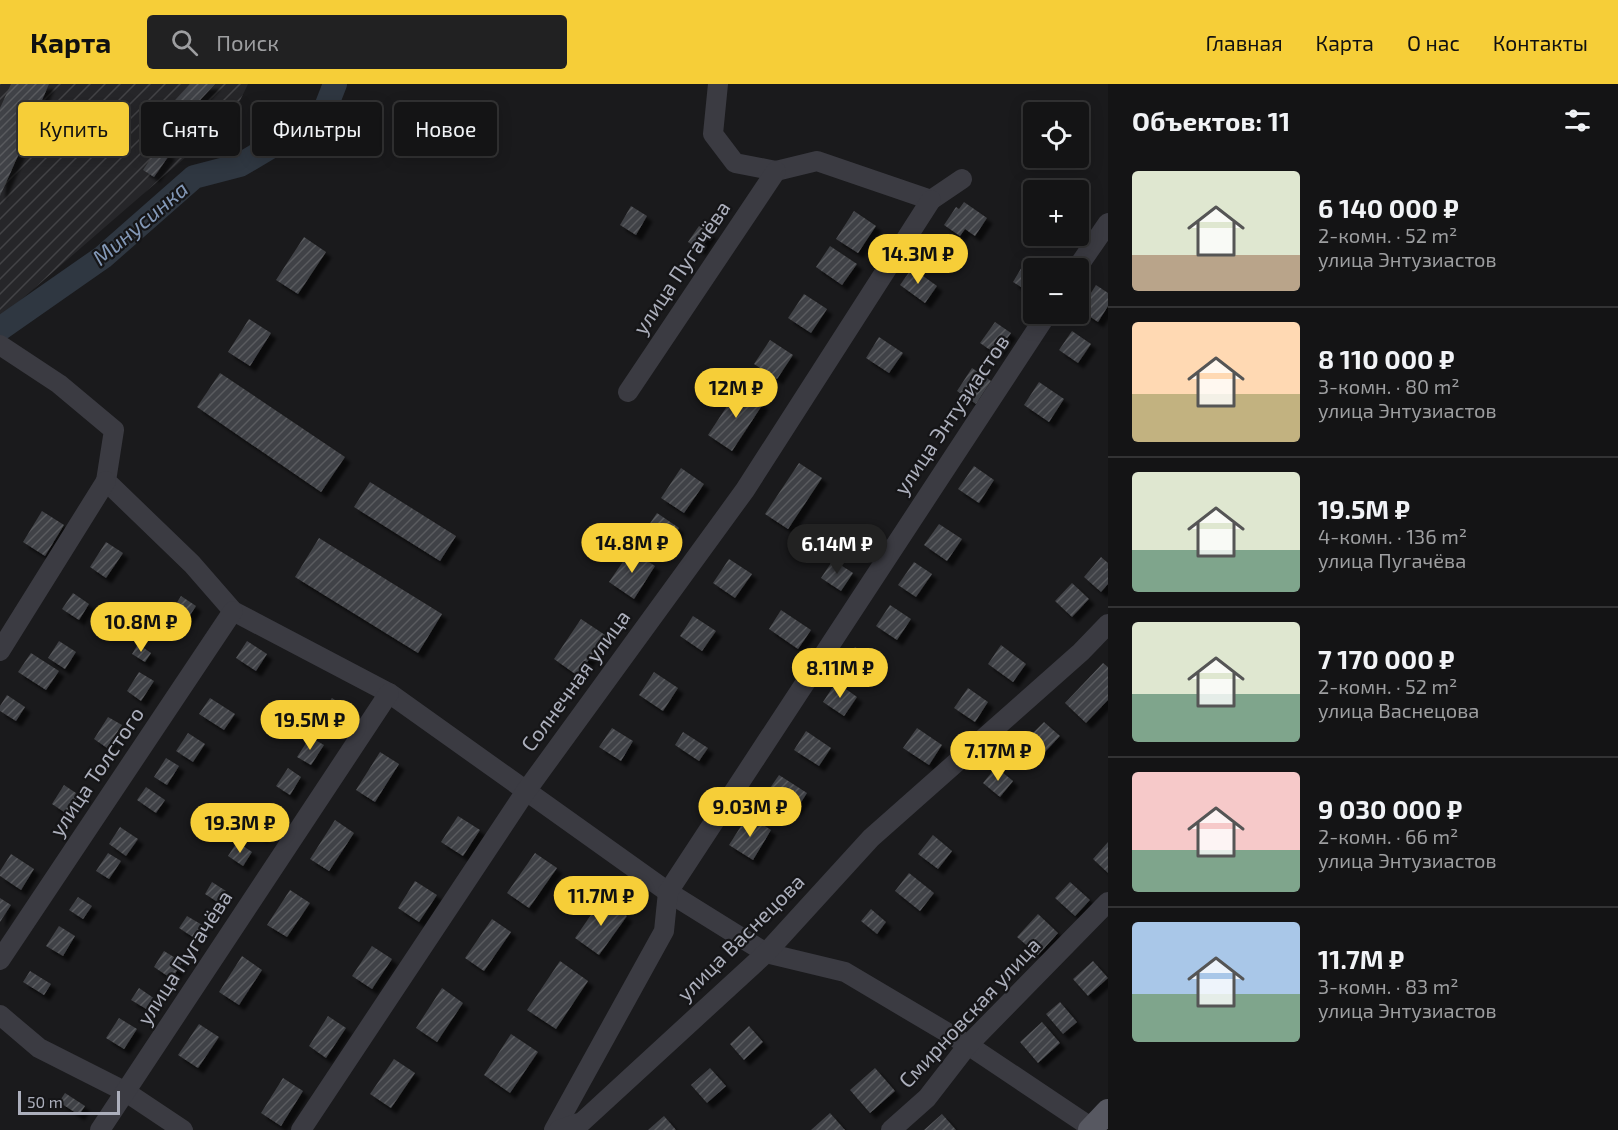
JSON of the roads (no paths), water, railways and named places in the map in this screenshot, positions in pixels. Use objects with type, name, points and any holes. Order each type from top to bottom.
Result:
[{"type":"street","points":[[718,84],[713,134],[735,163],[776,171],[817,161],[931,200],[962,179]]},
{"type":"street","name":"улица Пугачёва","points":[[628,392],[776,171]]},
{"type":"street","name":"Солнечная улица","points":[[301,1130],[526,791],[744,490],[931,200]]},
{"type":"street","points":[[1084,258],[1108,223]]},
{"type":"street","name":"улица Энтузиастов","points":[[554,1130],[664,931],[668,892],[1040,324]]},
{"type":"street","points":[[0,651],[106,481],[114,430],[59,384],[4,347]]},
{"type":"street","points":[[106,481],[192,564],[233,611],[389,693],[668,892],[766,953],[845,972],[1097,1123]]},
{"type":"street","name":"улица Толстого","points":[[0,960],[233,611]]},
{"type":"street","name":"улица Васнецова","points":[[559,1130],[582,1122],[766,953],[871,838],[1081,651],[1108,624]]},
{"type":"street","name":"улица Пугачёва","points":[[100,1130],[389,693]]},
{"type":"street","name":"Смирновская улица","points":[[891,1130],[927,1098],[969,1045],[1108,902]]},
{"type":"street","points":[[0,1015],[39,1048],[126,1092],[183,1130]]},
{"type":"waterway","name":"Минусинка","points":[[0,329],[103,257],[194,177],[240,165],[314,121],[326,107],[335,84]]}]
